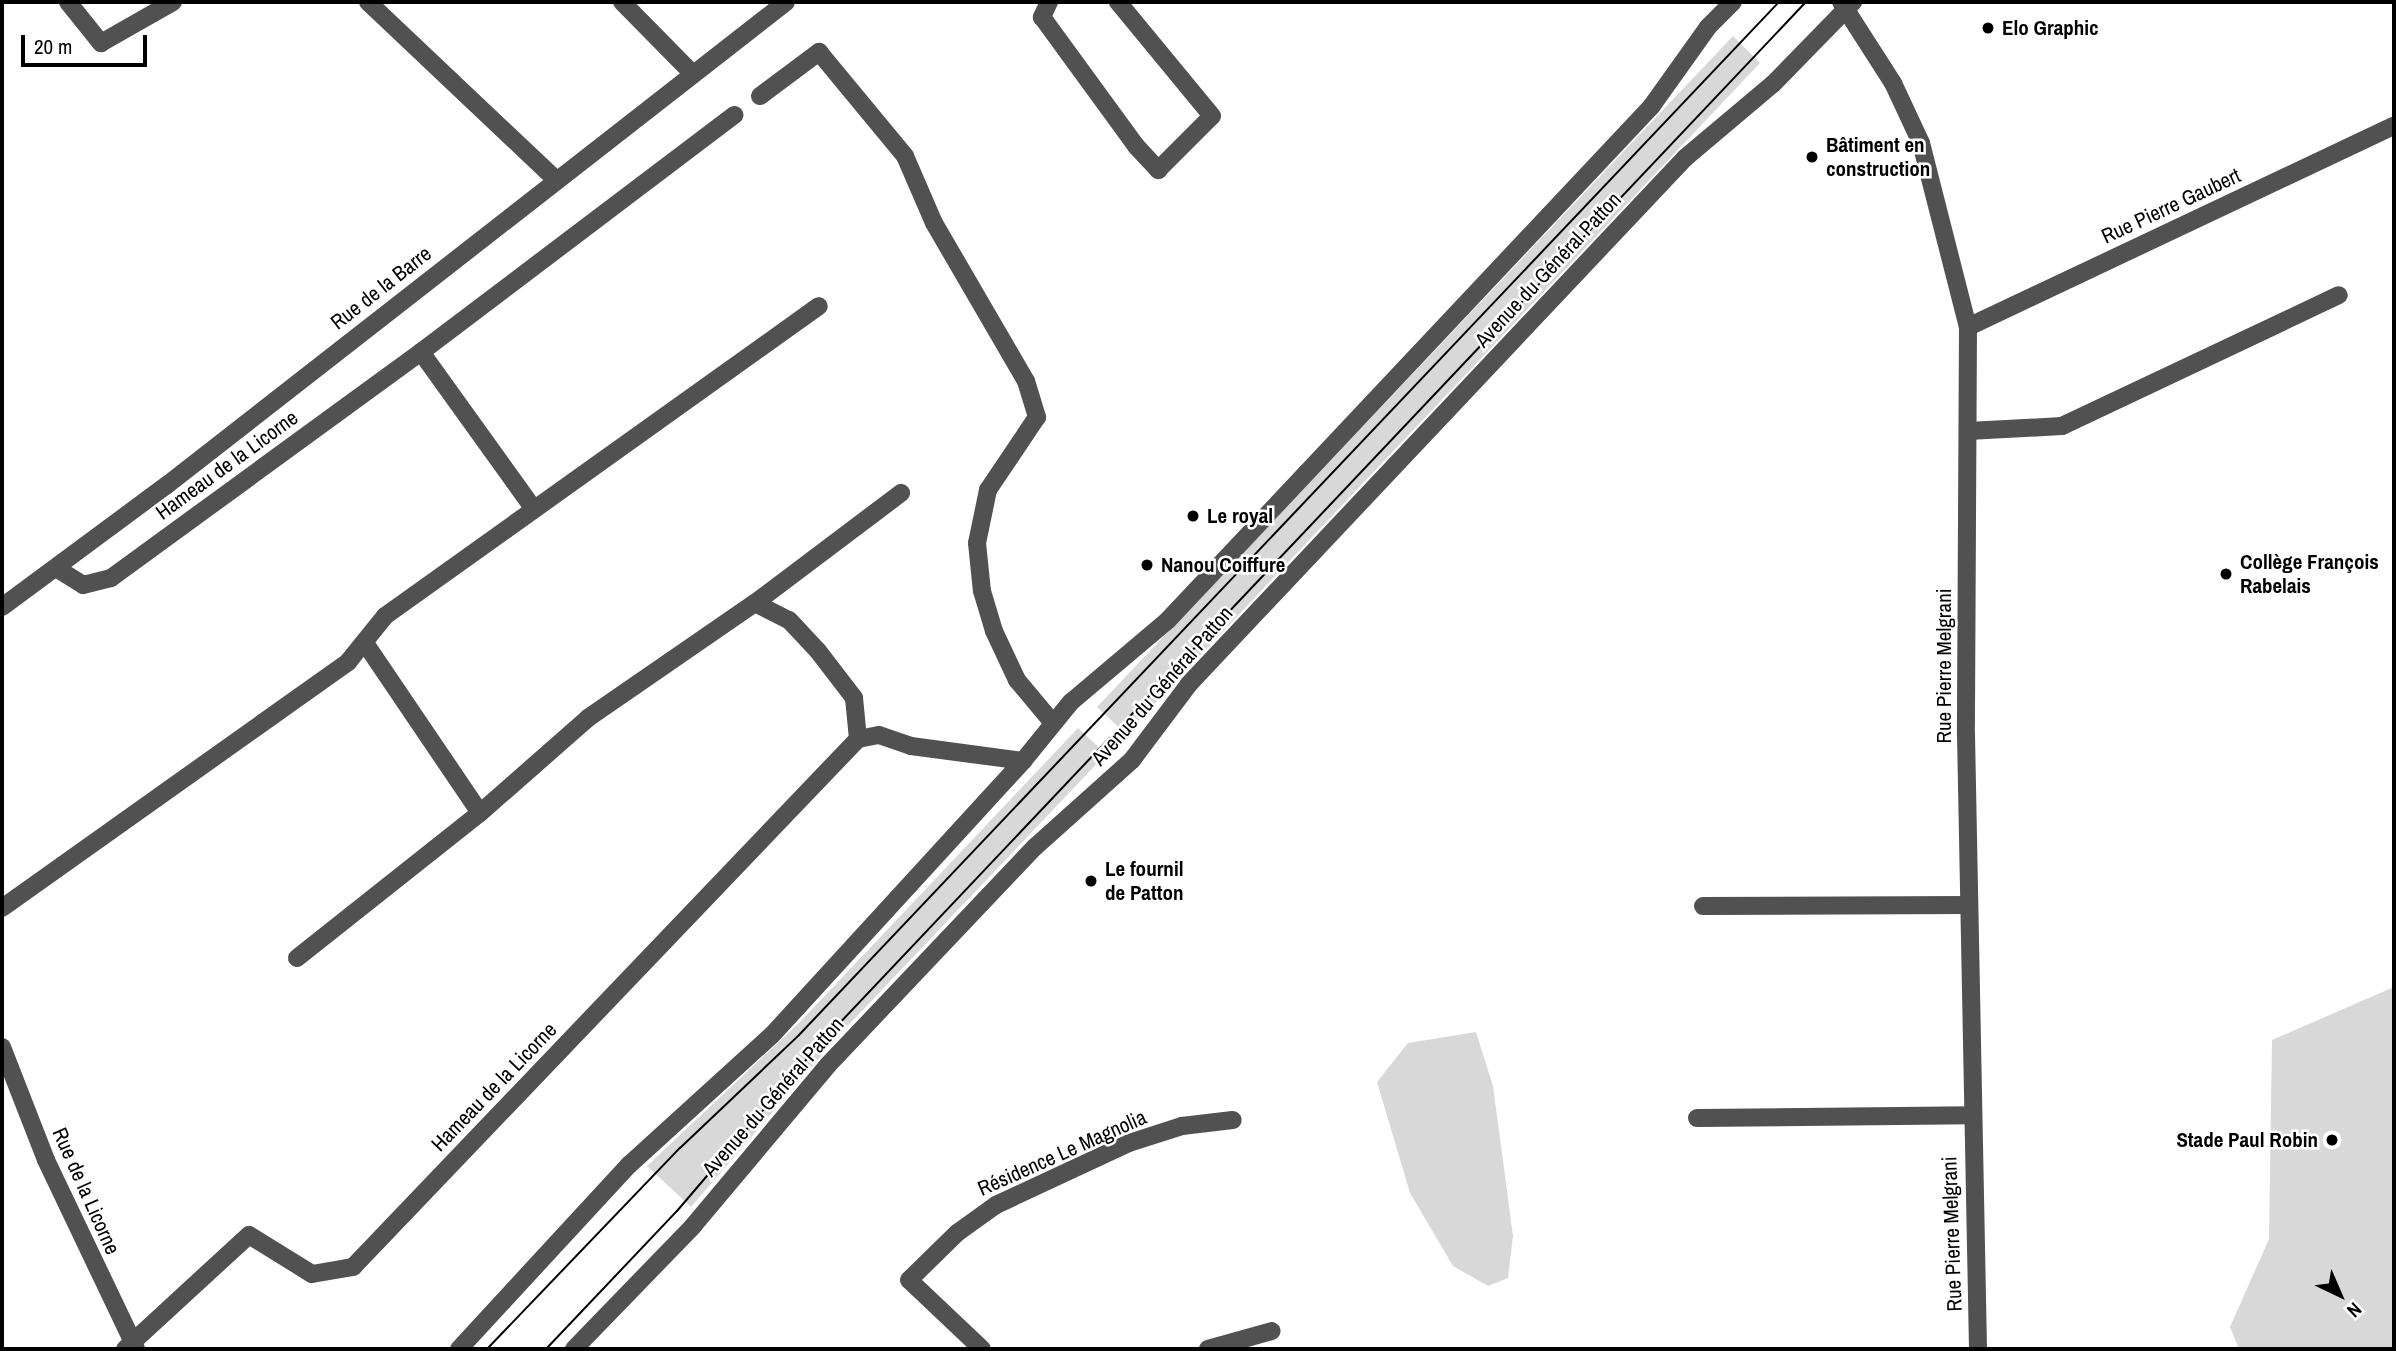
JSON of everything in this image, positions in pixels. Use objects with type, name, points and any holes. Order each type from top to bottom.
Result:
[{"type":"street","points":[[68,2],[101,43],[173,2]]},
{"type":"street","points":[[368,2],[557,181]]},
{"type":"street","points":[[622,2],[692,73]]},
{"type":"street","name":"Rue de la Barre","points":[[2,607],[56,568],[786,2]]},
{"type":"street","points":[[1049,2],[1042,17],[1136,146],[1158,170],[1212,116],[1118,2]]},
{"type":"street","name":"Avenue du Général Patton","points":[[458,1349],[629,1165],[772,1035],[1023,761],[1083,690],[1177,610],[1651,107],[1708,27],[1733,2]]},
{"type":"street","name":"Avenue du Général Patton","points":[[574,1349],[692,1226],[828,1065],[1035,847],[1132,760],[1189,684],[1685,159],[1773,84],[1847,4]]},
{"type":"street","name":"Rue Pierre Melgrani","points":[[1847,4],[1893,83],[1921,144],[1968,327],[1971,1115],[1978,1349]]},
{"type":"street","points":[[760,96],[819,52],[905,156],[934,223],[1026,381],[1037,417],[988,490],[977,543],[982,591],[994,631],[1017,680],[1053,723]]},
{"type":"street","name":"Hameau de la Licorne","points":[[56,568],[83,585],[111,578],[421,352],[734,115]]},
{"type":"street","name":"Rue Pierre Gaubert","points":[[1968,327],[2394,127]]},
{"type":"street","points":[[1968,431],[2062,426],[2339,295]]},
{"type":"street","points":[[2,908],[348,662],[385,616],[819,306]]},
{"type":"street","points":[[421,352],[533,508]]},
{"type":"street","points":[[296,958],[480,813],[588,718],[755,603],[901,493]]},
{"type":"street","points":[[755,603],[789,620],[818,651],[854,698],[858,739],[879,735],[911,746],[1023,761]]},
{"type":"street","points":[[365,643],[480,813]]},
{"type":"street","name":"Hameau de la Licorne","points":[[131,1347],[249,1235],[312,1274],[353,1267],[858,739]]},
{"type":"street","points":[[1703,906],[1969,905]]},
{"type":"street","name":"Rue de la Licorne","points":[[2,1047],[46,1160],[131,1347]]},
{"type":"street","points":[[1697,1118],[1971,1115]]},
{"type":"street","name":"Résidence Le Magnolia","points":[[982,1349],[909,1280],[957,1233],[996,1205],[1129,1143],[1182,1126],[1233,1120]]},
{"type":"street","points":[[1208,1349],[1272,1331]]},
{"type":"shaded area","points":[[1733,36],[1760,63],[1126,734],[1097,707]]},
{"type":"shaded area","points":[[1078,728],[1106,754],[840,1034],[691,1207],[647,1166],[801,1021]]},
{"type":"shaded area","name":"Stade Paul Robin","points":[[2394,987],[2394,1349],[2239,1349],[2230,1327],[2269,1239],[2272,1040]]},
{"type":"shaded area","points":[[1476,1032],[1493,1086],[1513,1236],[1508,1278],[1488,1286],[1453,1266],[1410,1193],[1377,1082],[1408,1043]]},
{"type":"tram line","points":[[487,1349],[680,1148],[799,1035],[1779,2]]},
{"type":"tram line","points":[[546,1349],[677,1211],[817,1047],[1806,2]]},
{"type":"place","name":"Elo Graphic","points":[[1988,28]]},
{"type":"place","name":"Bâtiment en construction","points":[[1812,157]]},
{"type":"place","name":"Le royal","points":[[1193,516]]},
{"type":"place","name":"Nanou Coiffure","points":[[1147,565]]},
{"type":"place","name":"Collège François Rabelais","points":[[2226,574]]},
{"type":"place","name":"Le fournil de Patton","points":[[1091,881]]},
{"type":"place","name":"Stade Paul Robin","points":[[2332,1140]]}]
